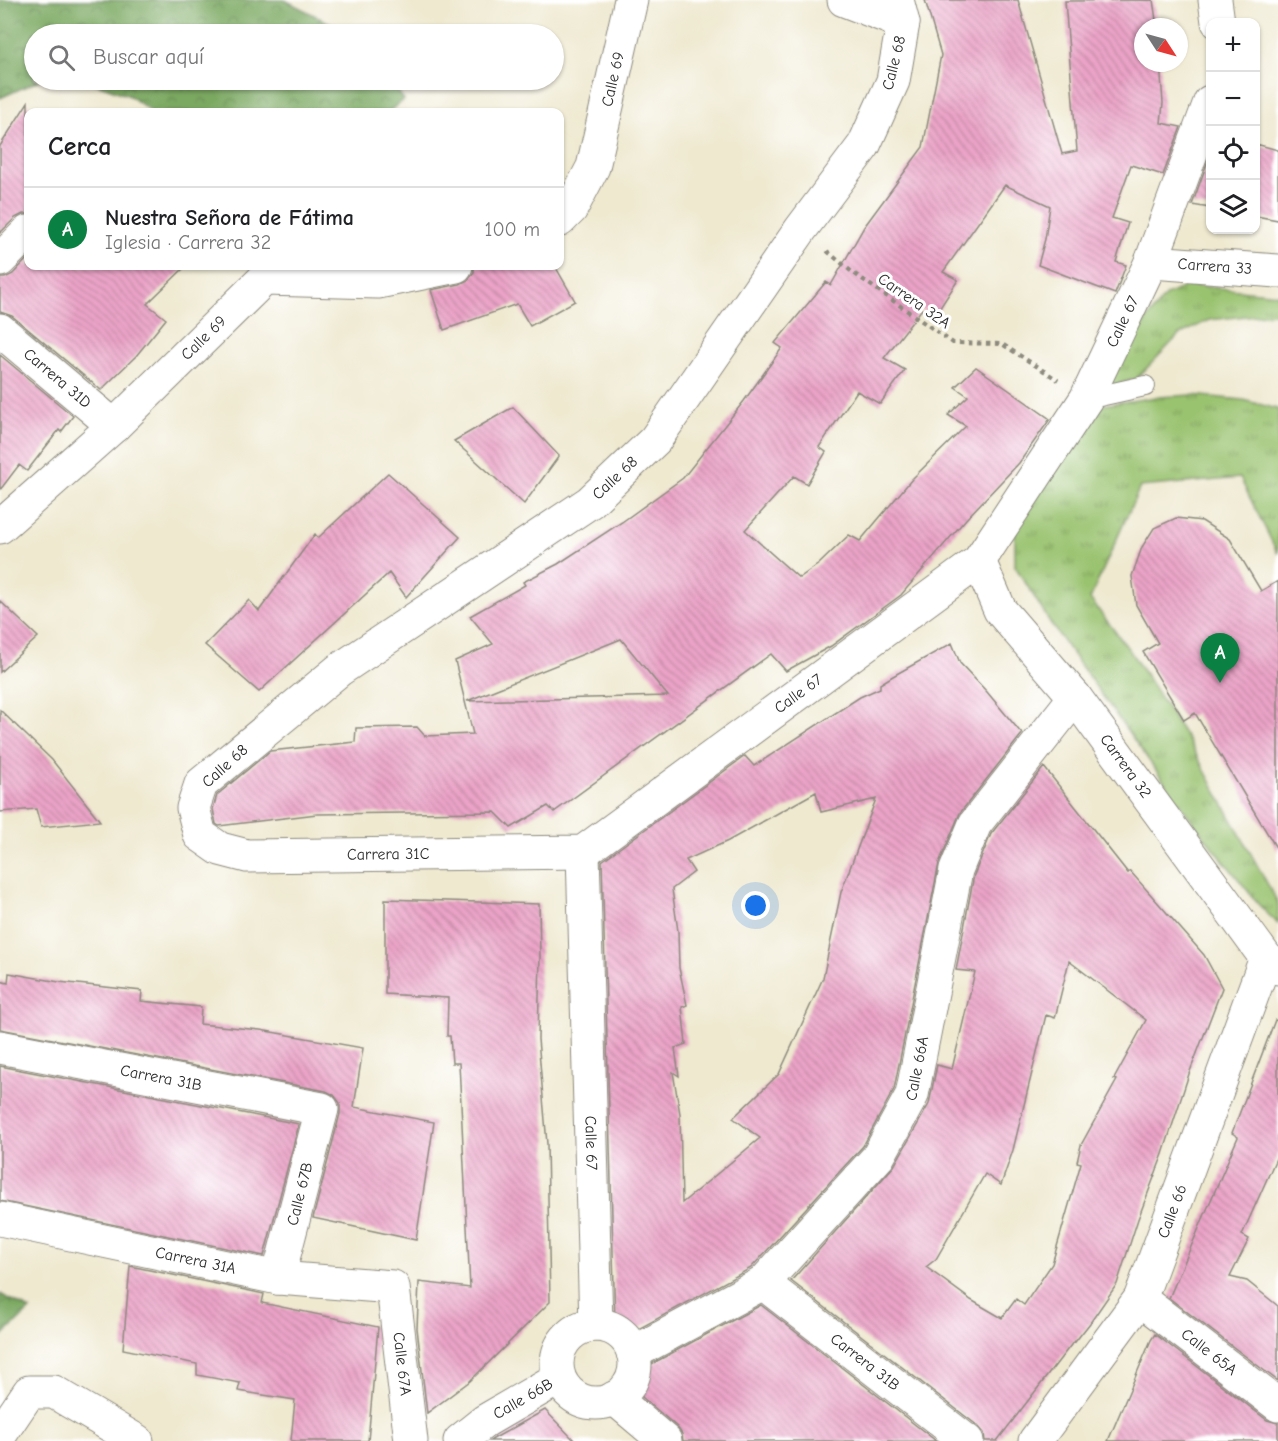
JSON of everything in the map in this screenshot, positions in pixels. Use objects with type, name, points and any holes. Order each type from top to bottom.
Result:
[{"type":"street","name":"Calle 69","points":[[564,216],[571,209],[593,167],[630,0]]},
{"type":"street","points":[[844,0],[900,11]]},
{"type":"street","points":[[1215,0],[1217,18]]},
{"type":"street","name":"Calle 68","points":[[200,835],[193,808],[201,784],[339,670],[590,502],[655,440],[801,229],[864,144],[893,81],[900,11]]},
{"type":"street","name":"Calle 67","points":[[596,1325],[583,852],[979,561],[1086,399],[1151,262],[1206,113]]},
{"type":"street","points":[[0,260],[24,236]]},
{"type":"street","name":"Carrera 33","points":[[1151,262],[1278,272]]},
{"type":"street","name":"Calle 69","points":[[0,527],[114,426],[256,272],[378,282],[436,270]]},
{"type":"street","name":"Carrera 31D","points":[[0,330],[114,426]]},
{"type":"street","name":"Carrera 32","points":[[979,561],[1000,610],[1075,697],[1272,963]]},
{"type":"street","name":"Calle 66A","points":[[633,1353],[763,1283],[878,1157],[912,1095],[956,870],[975,824],[1075,697]]},
{"type":"street","name":"Carrera 31C","points":[[200,835],[220,849],[247,856],[583,852]]},
{"type":"street","name":"Calle 66","points":[[1035,1441],[1140,1299],[1272,963]]},
{"type":"street","name":"Carrera 31B","points":[[0,1047],[322,1109]]},
{"type":"street","name":"Calle 67B","points":[[278,1278],[322,1109]]},
{"type":"street","name":"Carrera 31A","points":[[0,1219],[278,1278],[393,1287]]},
{"type":"street","name":"Carrera 31B","points":[[763,1283],[967,1441]]},
{"type":"street","name":"Calle 67A","points":[[393,1287],[411,1441]]},
{"type":"street","name":"Calle 65A","points":[[1140,1299],[1278,1405]]},
{"type":"street","points":[[596,1325],[609,1327],[628,1342],[633,1353],[634,1366],[631,1379],[624,1390],[614,1398],[601,1402],[588,1402],[576,1397],[566,1389],[560,1378],[557,1365],[564,1341],[573,1332],[584,1327],[596,1325]]},
{"type":"street","name":"Calle 66B","points":[[460,1441],[485,1421],[560,1378]]},
{"type":"street","points":[[0,1436],[29,1392],[54,1392],[137,1441]]},
{"type":"street","points":[[614,1398],[665,1441]]},
{"type":"lane","points":[[1086,399],[1145,386]]},
{"type":"path","name":"Carrera 32A","points":[[801,229],[852,272],[953,343],[1002,344],[1086,399]]},
{"type":"green space","points":[[0,0],[285,0],[332,24],[24,24],[24,87],[0,98]]},
{"type":"green space","points":[[114,90],[397,90],[404,100],[393,108],[146,108],[130,96]]},
{"type":"green space","points":[[1189,285],[1278,294],[1278,314],[1209,320],[1179,335],[1136,379],[1100,389],[1134,335],[1166,295]]},
{"type":"green space","points":[[1192,395],[1243,400],[1278,409],[1278,554],[1240,478],[1140,487],[1090,599],[1130,651],[1188,740],[1278,903],[1278,924],[1259,905],[1196,826],[1053,627],[1015,566],[1015,531],[1081,421],[1103,405],[1157,397]]},
{"type":"green space","points":[[0,1294],[30,1310],[0,1338]]},
{"type":"building","points":[[925,0],[1018,0],[1062,154],[1077,151],[1065,1],[1153,0],[1156,18],[1134,18],[1134,72],[1161,72],[1163,103],[1161,123],[1181,127],[1163,175],[1131,165],[1112,218],[1128,223],[1116,262],[1126,265],[1115,294],[1038,265],[1050,206],[1005,185],[943,272],[958,280],[934,317],[922,309],[884,358],[905,370],[880,404],[857,391],[819,447],[826,452],[807,484],[794,476],[745,530],[799,578],[819,564],[849,535],[860,541],[912,479],[966,426],[948,415],[968,396],[955,387],[976,367],[1050,419],[1019,463],[966,519],[901,595],[831,646],[786,671],[771,654],[554,812],[548,806],[511,828],[495,812],[317,814],[219,826],[216,824],[213,809],[217,795],[270,751],[355,742],[356,728],[417,727],[425,736],[473,734],[455,661],[493,644],[470,616],[525,585],[523,582],[558,564],[683,478],[744,401],[782,348],[775,343],[826,282],[831,285],[864,227],[923,147],[941,55]],"holes":[[[621,639],[668,696],[467,701]]]},
{"type":"building","points":[[24,108],[24,214],[15,218],[0,233],[0,146]]},
{"type":"building","points":[[1260,145],[1278,150],[1278,220],[1260,217]]},
{"type":"building","points":[[1206,166],[1206,207],[1192,205]]},
{"type":"building","points":[[24,262],[24,270],[182,270],[147,304],[166,319],[136,356],[101,390],[12,316],[0,312],[0,278],[13,274]]},
{"type":"building","points":[[474,270],[557,270],[575,301],[530,326],[517,304],[444,330],[431,290],[460,284],[468,280]]},
{"type":"building","points":[[0,355],[73,416],[27,471],[19,465],[0,490]]},
{"type":"building","points":[[513,407],[559,456],[524,504],[454,441]]},
{"type":"building","points":[[388,473],[460,537],[406,597],[389,573],[259,692],[205,645],[249,600],[259,611],[315,534],[318,538]]},
{"type":"building","points":[[1176,518],[1202,521],[1230,539],[1261,591],[1278,581],[1278,851],[1195,713],[1184,720],[1143,652],[1158,643],[1136,605],[1132,576],[1142,547],[1154,528]]},
{"type":"building","points":[[0,601],[38,637],[0,672]]},
{"type":"building","points":[[952,643],[960,663],[1022,734],[960,813],[939,863],[894,1089],[863,1146],[751,1268],[631,1333],[615,1323],[602,861],[745,756],[754,766],[860,697],[880,688],[880,684]],"holes":[[[816,792],[821,812],[876,799],[841,892],[823,978],[779,1074],[733,1118],[760,1138],[682,1203],[680,1114],[673,1072],[679,1076],[675,1048],[686,1044],[682,1007],[687,1005],[679,968],[678,931],[672,889],[694,872],[686,860],[728,841]]]},
{"type":"building","points":[[0,710],[52,760],[100,821],[41,827],[36,809],[0,812]]},
{"type":"building","points":[[1044,767],[1128,873],[1130,871],[1204,955],[1222,988],[1189,1074],[1117,1284],[1090,1323],[997,1441],[985,1441],[984,1433],[978,1426],[791,1281],[894,1166],[929,1104],[937,1065],[952,1069],[975,972],[956,970],[974,875],[991,834]],"holes":[[[1069,961],[1146,1020],[1114,1079],[1117,1080],[1081,1145],[1077,1162],[1081,1163],[1052,1264],[1024,1305],[1016,1299],[1002,1318],[971,1300],[926,1267],[936,1259],[985,1174],[1001,1185],[1013,1150],[1046,1015],[1055,1018]]]},
{"type":"building","points":[[385,899],[539,904],[538,1039],[547,1144],[550,1302],[470,1381],[427,1413],[417,1328],[419,1282],[470,1288],[459,1063],[452,1063],[450,1036],[447,1036],[448,998],[385,994]]},
{"type":"building","points":[[9,973],[59,982],[142,991],[141,1001],[201,1007],[200,1024],[260,1030],[363,1048],[354,1107],[434,1122],[416,1240],[313,1218],[340,1114],[340,1103],[334,1095],[326,1091],[0,1029],[0,981],[8,983]]},
{"type":"building","points":[[1275,1020],[1278,1021],[1278,1154],[1242,1235],[1249,1239],[1230,1277],[1247,1281],[1278,1306],[1278,1381],[1169,1298],[1238,1137],[1232,1133]]},
{"type":"building","points":[[0,1066],[299,1124],[264,1256],[0,1201]]},
{"type":"building","points":[[130,1266],[264,1294],[262,1303],[378,1327],[368,1441],[291,1441],[295,1400],[238,1391],[240,1383],[197,1375],[197,1364],[123,1349]]},
{"type":"building","points":[[761,1305],[936,1441],[683,1441],[682,1434],[677,1427],[642,1397],[646,1367]]},
{"type":"building","points":[[1155,1334],[1267,1420],[1278,1423],[1278,1441],[1108,1441]]},
{"type":"building","points":[[545,1410],[575,1441],[490,1441],[493,1439]]},
{"type":"place","name":"Nuestra Señora de Fátima","points":[[1220,683]]}]
